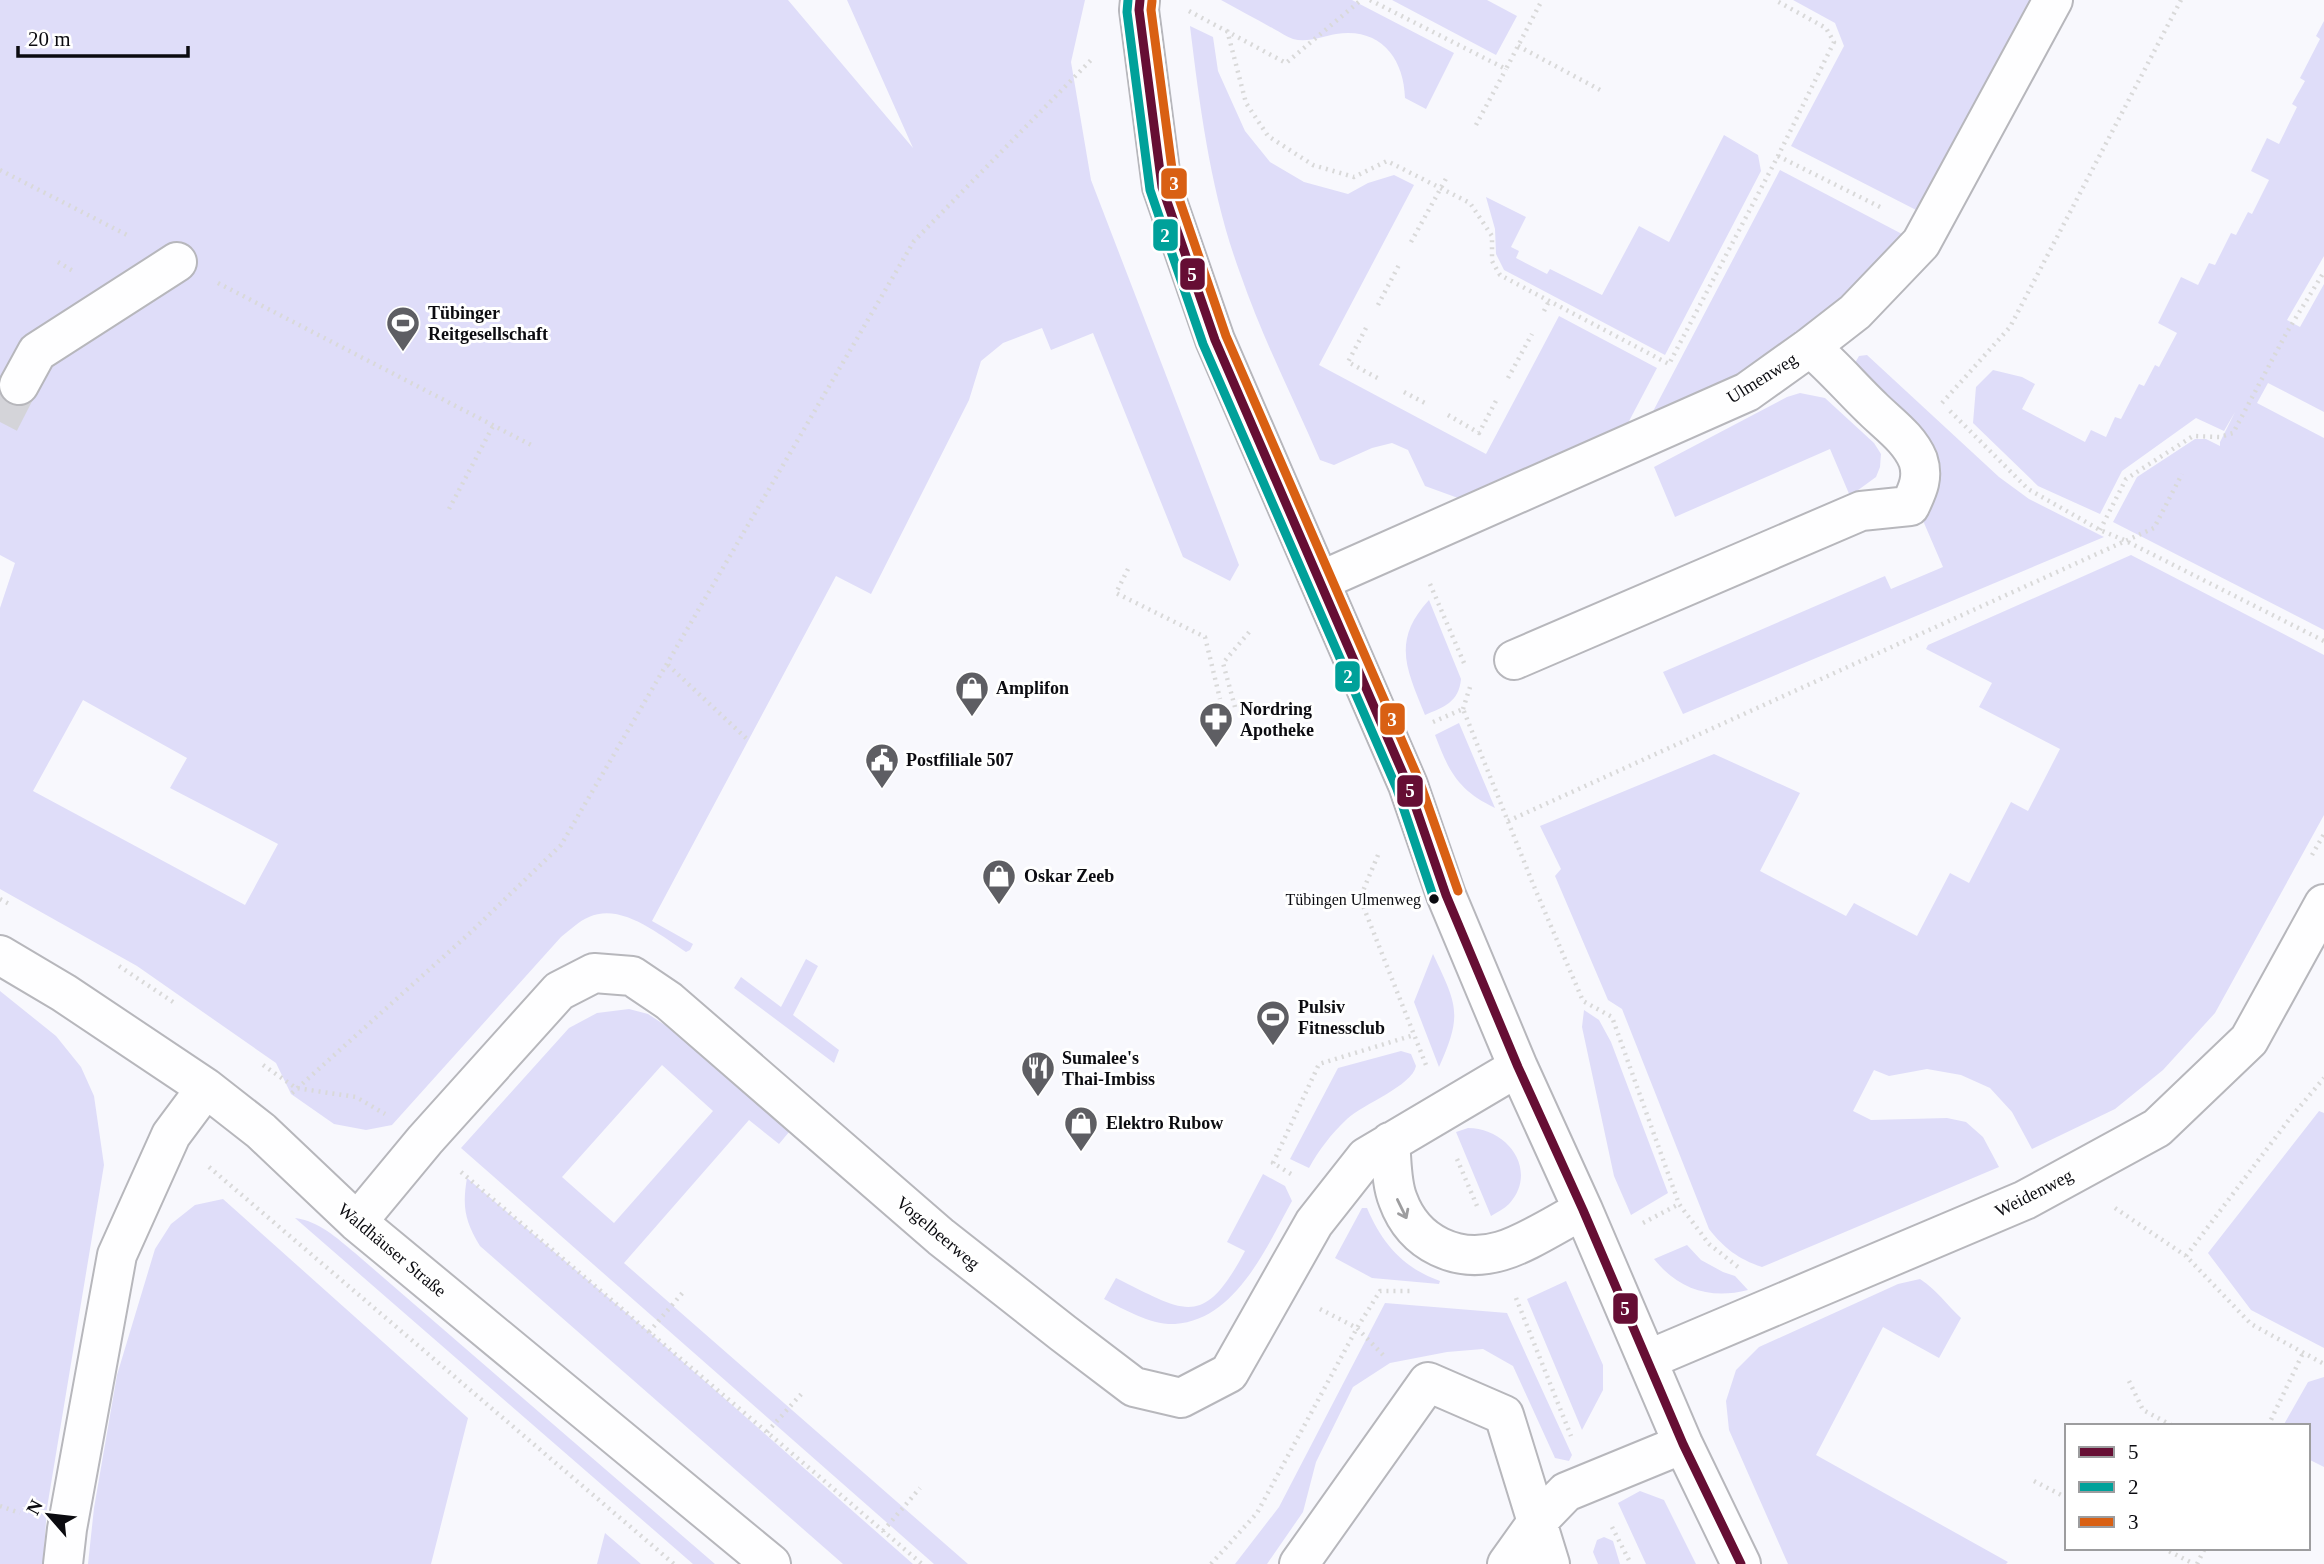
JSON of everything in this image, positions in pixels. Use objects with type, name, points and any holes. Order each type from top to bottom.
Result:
[{"type":"street","name":"Ulmenweg","points":[[1320,581],[1747,392],[1855,312],[1920,243],[2053,0]]},
{"type":"street","points":[[1139,5],[1162,187],[1215,340],[1408,785],[1446,895],[1518,1067],[1583,1210],[1683,1444],[1741,1564]]},
{"type":"street","points":[[19,385],[37,352],[177,262]]},
{"type":"street","points":[[1514,660],[1861,511],[1910,506],[1921,483],[1918,461],[1902,435],[1810,347]]},
{"type":"street","name":"Weidenweg","points":[[1647,1360],[2025,1200],[2157,1128],[2249,1040],[2324,904]]},
{"type":"street","name":"Waldhäuser Straße","points":[[0,955],[64,993],[206,1088],[261,1131],[357,1222],[771,1564]]},
{"type":"street","name":"Vogelbeerweg","points":[[357,1222],[425,1140],[559,991],[594,973],[632,976],[669,1000],[942,1237],[1134,1387],[1181,1398],[1229,1373],[1314,1223],[1366,1157],[1518,1067]]},
{"type":"street","points":[[63,1564],[117,1255],[171,1135],[206,1088]]},
{"type":"street","points":[[1390,1142],[1397,1199],[1406,1218],[1419,1234],[1437,1247],[1457,1254],[1478,1256],[1497,1252],[1583,1210]]},
{"type":"street","points":[[1299,1564],[1428,1382],[1504,1415],[1550,1564]]},
{"type":"street","points":[[1507,1564],[1537,1521],[1566,1492],[1683,1444]]},
{"type":"path","points":[[1139,5],[1192,11],[1286,63],[1361,0]]},
{"type":"path","points":[[1370,0],[1506,69]]},
{"type":"path","points":[[1476,125],[1542,0]]},
{"type":"path","points":[[1227,30],[1246,103],[1268,136],[1313,165],[1354,177],[1387,161],[1442,187],[1470,203],[1492,236],[1492,261],[1500,275],[1669,364],[1779,156],[1834,41],[1826,28],[1775,0]]},
{"type":"path","points":[[1942,403],[2010,327],[2181,0]]},
{"type":"path","points":[[1095,45],[1096,70]]},
{"type":"path","points":[[1518,46],[1604,92]]},
{"type":"path","points":[[296,1088],[471,932],[561,845],[914,241],[1094,57]]},
{"type":"path","points":[[1779,156],[1885,210]]},
{"type":"path","points":[[0,170],[533,446]]},
{"type":"path","points":[[1411,242],[1448,175]]},
{"type":"path","points":[[1378,305],[1400,264]]},
{"type":"path","points":[[2100,530],[2126,479],[2193,436],[2221,437],[2233,433],[2287,332],[2324,272]]},
{"type":"path","points":[[1544,311],[1549,301]]},
{"type":"path","points":[[1366,328],[1348,362],[1381,380]]},
{"type":"path","points":[[1508,378],[1532,334]]},
{"type":"path","points":[[1404,392],[1427,404]]},
{"type":"path","points":[[1933,395],[2028,489],[2100,530],[2324,641]]},
{"type":"path","points":[[1448,415],[1479,433],[1497,399]]},
{"type":"path","points":[[449,509],[493,426]]},
{"type":"path","points":[[1746,1274],[1709,1244],[1679,1204],[1612,1017],[1583,1002],[1508,821],[2154,528],[2182,474]]},
{"type":"path","points":[[1410,542],[1467,670]]},
{"type":"path","points":[[1128,569],[1116,593],[1205,638],[1220,699]]},
{"type":"path","points":[[1235,708],[1223,663],[1250,631]]},
{"type":"path","points":[[668,665],[748,740]]},
{"type":"path","points":[[1463,709],[1472,682]]},
{"type":"path","points":[[2311,859],[2324,834]]},
{"type":"path","points":[[1378,853],[1360,898],[1430,1076],[1448,1139],[1497,1252],[1589,1481],[1631,1564]]},
{"type":"path","points":[[0,899],[12,906]]},
{"type":"path","points":[[109,961],[133,974],[177,1005]]},
{"type":"path","points":[[1273,1163],[1319,1064],[1415,1035]]},
{"type":"path","points":[[253,1058],[296,1088],[356,1097],[405,1125],[425,1140],[922,1564]]},
{"type":"path","points":[[2186,1256],[2291,1117],[2324,1078]]},
{"type":"path","points":[[171,1135],[674,1564]]},
{"type":"path","points":[[2068,1176],[2186,1256],[2251,1324],[2324,1364]]},
{"type":"path","points":[[649,1332],[685,1290]]},
{"type":"path","points":[[1211,1564],[1257,1513],[1357,1328],[1380,1291],[1420,1291]]},
{"type":"path","points":[[2269,1424],[2304,1353]]},
{"type":"path","points":[[2129,1381],[2143,1410],[2169,1424]]},
{"type":"path","points":[[767,1433],[804,1391]]},
{"type":"path","points":[[2034,1481],[2065,1497]]},
{"type":"path","points":[[883,1531],[920,1488]]},
{"type":"path","points":[[2167,1550],[2195,1564]]},
{"type":"shaded area","name":"Tübinger Reitgesellschaft","points":[[0,0],[788,0],[913,148],[847,0],[1085,0],[1071,62],[1091,180],[1239,565],[1230,581],[1183,557],[1093,333],[1051,350],[1042,328],[1003,343],[981,361],[969,400],[871,594],[836,576],[652,921],[693,944],[690,950],[686,952],[640,922],[627,917],[601,914],[585,919],[561,937],[392,1125],[366,1130],[334,1124],[291,1094],[276,1063],[137,966],[0,889],[0,608],[15,563],[0,555]],"holes":[[[83,700],[187,758],[170,788],[278,844],[245,905],[33,791]]]},
{"type":"shaded area","points":[[1221,0],[1352,0],[1454,53],[1426,109],[1405,98],[1400,70],[1387,48],[1377,41],[1352,33],[1310,40],[1293,39]]},
{"type":"shaded area","points":[[1392,0],[1487,0],[1517,16],[1496,55]]},
{"type":"shaded area","points":[[1793,0],[2032,0],[1920,212],[1791,146],[1844,46],[1835,23]]},
{"type":"shaded area","points":[[2324,21],[2324,256],[2287,320],[2300,327],[2324,284],[2324,412],[2268,383],[2257,403],[2324,438],[2324,630],[2113,522],[2137,477],[2195,439],[2206,439],[2220,446],[2235,412],[2224,431],[2196,418],[2122,471],[2100,514],[2038,486],[1973,423],[1976,387],[1993,370],[2022,377],[2035,384],[2022,409],[2085,442],[2091,430],[2106,437],[2115,417],[2121,419],[2139,384],[2144,386],[2155,365],[2159,367],[2177,333],[2158,323],[2181,277],[2198,285],[2209,263],[2215,265],[2231,233],[2236,235],[2248,212],[2252,214],[2269,180],[2251,171],[2267,138],[2279,144],[2297,107],[2292,104],[2305,81],[2300,78],[2320,39],[2316,36]]},
{"type":"shaded area","points":[[1190,26],[1213,37],[1218,71],[1245,131],[1270,162],[1304,182],[1348,194],[1368,183],[1394,175],[1414,185],[1319,365],[1486,454],[1559,316],[1657,368],[1627,425],[1458,498],[1425,486],[1408,450],[1392,443],[1372,448],[1334,465],[1320,460],[1258,320],[1221,213],[1208,151]]},
{"type":"shaded area","points":[[1724,135],[1758,155],[1761,171],[1665,355],[1504,270],[1496,254],[1495,229],[1486,197],[1526,217],[1511,247],[1519,251],[1516,258],[1547,274],[1550,269],[1602,295],[1639,226],[1669,242]]},
{"type":"shaded area","points":[[1780,170],[1902,234],[1871,278],[1779,355],[1649,419]]},
{"type":"shaded area","points":[[1867,355],[1999,477],[2029,499],[2104,537],[1683,714],[1663,672],[1885,576],[1891,589],[1943,567],[1921,516],[1921,489],[1852,368],[1859,356]]},
{"type":"shaded area","points":[[1800,393],[1825,398],[1874,443],[1881,454],[1876,477],[1850,496],[1830,449],[1675,517],[1654,467],[1787,397]]},
{"type":"shaded area","points":[[2131,555],[2324,655],[2324,815],[2215,1013],[2163,1070],[2115,1109],[2032,1149],[2012,1112],[1990,1088],[1961,1075],[1927,1069],[1889,1076],[1874,1070],[1853,1111],[1871,1120],[1947,1118],[1966,1122],[1983,1137],[1999,1167],[1762,1267],[1746,1260],[1720,1242],[1709,1229],[1622,1009],[1608,1000],[1555,876],[1561,869],[1540,826],[1714,754],[1800,793],[1760,871],[1846,916],[1854,903],[1917,936],[1950,873],[1969,883],[2011,802],[2028,811],[2060,749],[1979,707],[1992,683],[1926,649],[1928,645]]},
{"type":"shaded area","points":[[1429,600],[1461,679],[1454,698],[1425,715],[1408,670],[1406,643],[1417,615]]},
{"type":"shaded area","points":[[1459,723],[1495,808],[1463,787],[1450,770],[1440,748],[1435,735]]},
{"type":"shaded area","points":[[1433,954],[1452,998],[1454,1010],[1452,1034],[1439,1067],[1414,1002]]},
{"type":"shaded area","points":[[806,959],[818,966],[793,1015],[839,1050],[834,1063],[734,988],[741,977],[781,1007]]},
{"type":"shaded area","points":[[0,991],[56,1036],[81,1067],[94,1096],[104,1165],[47,1508],[43,1564],[0,1564]]},
{"type":"shaded area","points":[[629,1009],[648,1014],[674,1031],[789,1132],[779,1144],[749,1120],[624,1263],[968,1564],[934,1564],[461,1148],[569,1028],[597,1013]],"holes":[[[662,1065],[713,1111],[614,1223],[562,1177]]]},
{"type":"shaded area","points":[[1584,1010],[1599,1020],[1611,1042],[1668,1193],[1631,1215],[1614,1176],[1582,1027]]},
{"type":"shaded area","points":[[1401,1051],[1411,1054],[1416,1066],[1406,1081],[1347,1119],[1326,1142],[1309,1168],[1290,1159],[1338,1068]]},
{"type":"shaded area","points":[[2319,1111],[2324,1113],[2324,1348],[2251,1310],[2208,1253]]},
{"type":"shaded area","points":[[1468,1128],[1496,1135],[1515,1154],[1520,1165],[1521,1178],[1517,1191],[1509,1204],[1491,1216],[1456,1132]]},
{"type":"shaded area","points":[[1263,1174],[1285,1186],[1292,1201],[1247,1278],[1216,1309],[1197,1319],[1166,1324],[1138,1316],[1104,1299],[1116,1278],[1176,1305],[1191,1307],[1204,1303],[1217,1293],[1245,1251],[1227,1242]]},
{"type":"shaded area","points":[[467,1178],[649,1332],[913,1564],[843,1564],[480,1246],[466,1213]]},
{"type":"shaded area","points":[[223,1199],[468,1418],[431,1564],[88,1564],[94,1508],[117,1375],[155,1249],[171,1224],[195,1205]]},
{"type":"shaded area","points":[[1362,1208],[1367,1208],[1395,1253],[1415,1269],[1440,1281],[1439,1284],[1372,1278],[1335,1258]]},
{"type":"shaded area","points":[[295,1218],[320,1226],[341,1242],[715,1564],[693,1564]]},
{"type":"shaded area","points":[[1687,1245],[1701,1260],[1735,1276],[1748,1290],[1721,1294],[1696,1289],[1673,1278],[1654,1259]]},
{"type":"shaded area","points":[[1920,1279],[1961,1318],[1939,1358],[1883,1327],[1816,1455],[2008,1562],[1788,1564],[1729,1430],[1726,1401],[1736,1370],[1759,1347],[1898,1284]]},
{"type":"shaded area","points":[[1566,1281],[1603,1365],[1603,1390],[1582,1430],[1527,1299]]},
{"type":"shaded area","points":[[1385,1303],[1507,1313],[1572,1455],[1569,1461],[1555,1458],[1513,1366],[1483,1349],[1447,1352],[1390,1363],[1353,1387],[1316,1462],[1303,1512],[1267,1564],[1235,1564],[1279,1507]]},
{"type":"shaded area","points":[[2324,1377],[2324,1467],[2310,1460],[2310,1424],[2284,1424],[2308,1382]]},
{"type":"shaded area","points":[[1640,1491],[1664,1500],[1696,1564],[1646,1564],[1618,1503]]},
{"type":"shaded area","points":[[605,1533],[641,1564],[597,1564]]},
{"type":"shaded area","points":[[1604,1537],[1613,1541],[1620,1564],[1598,1564],[1593,1552],[1597,1540]]},
{"type":"tunnel","points":[[0,422],[19,385]]},
{"type":"transit line","name":"2","points":[[1128,0],[1127,12],[1150,190],[1203,344],[1397,789],[1434,899]]},
{"type":"transit line","name":"5","points":[[1140,0],[1139,10],[1162,187],[1215,340],[1408,785],[1446,895],[1518,1067],[1583,1210],[1683,1444],[1741,1564]]},
{"type":"transit line","name":"3","points":[[1152,1],[1174,184],[1226,336],[1419,780],[1458,891]]},
{"type":"place","name":"Tübinger Reitgesellschaft","points":[[403,353]]},
{"type":"place","name":"Amplifon","points":[[972,718]]},
{"type":"place","name":"Nordring Apotheke","points":[[1216,749]]},
{"type":"place","name":"Postfiliale 507","points":[[882,790]]},
{"type":"place","name":"Tübingen Ulmenweg","points":[[1434,899]]},
{"type":"place","name":"Oskar Zeeb","points":[[999,906]]},
{"type":"place","name":"Pulsiv Fitnessclub","points":[[1273,1047]]},
{"type":"place","name":"Sumalee's Thai-Imbiss","points":[[1038,1098]]},
{"type":"place","name":"Elektro Rubow","points":[[1081,1153]]}]
